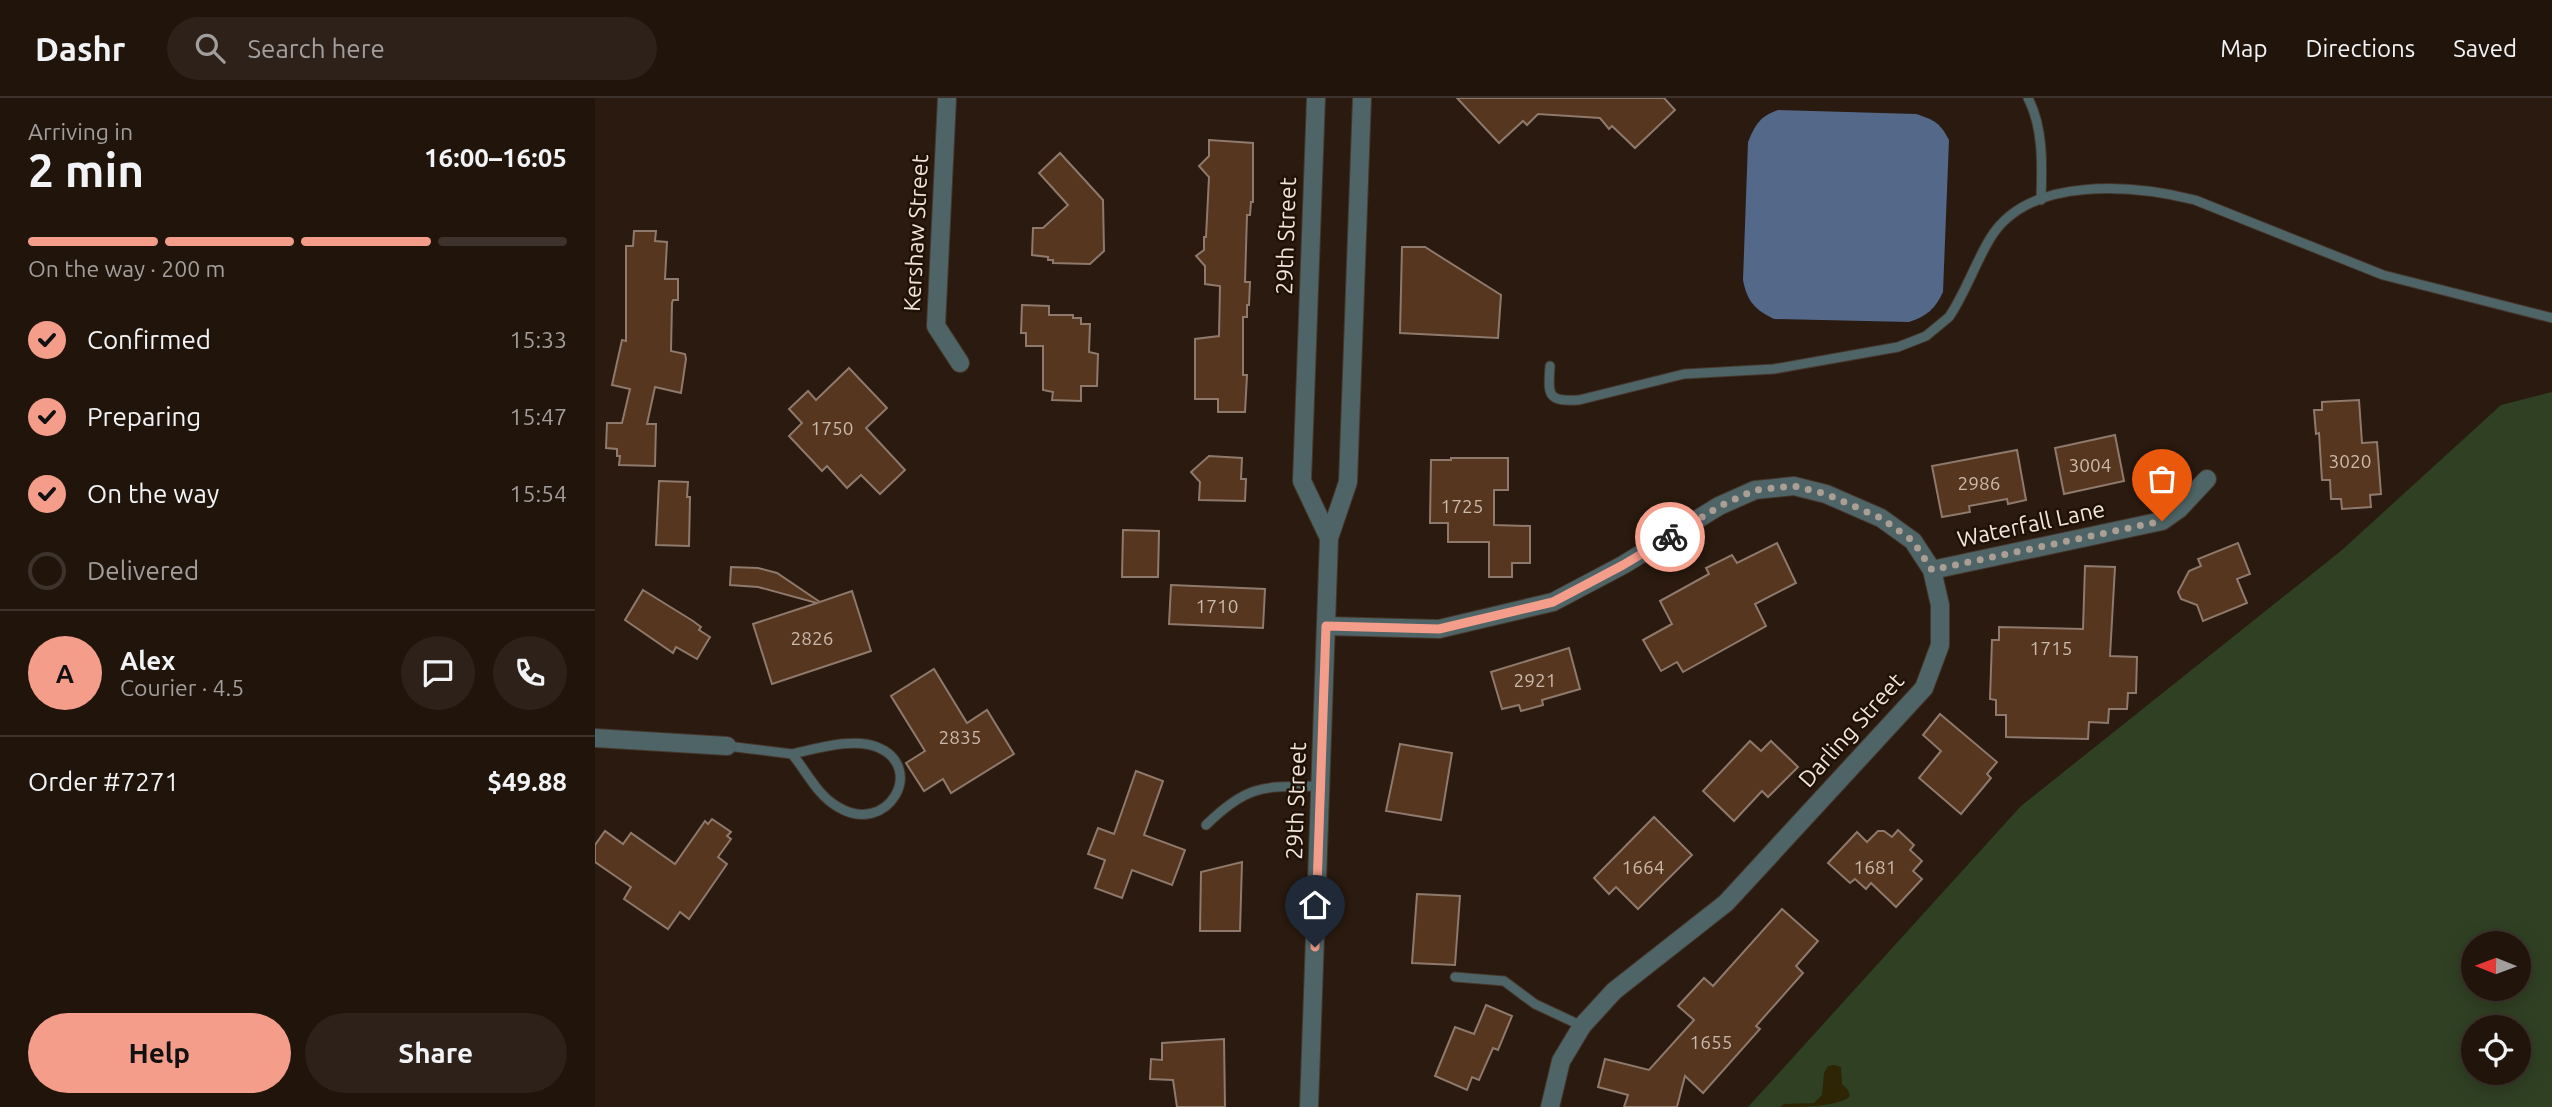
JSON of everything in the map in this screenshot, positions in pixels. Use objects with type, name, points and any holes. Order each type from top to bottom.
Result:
[{"type":"street","name":"Kershaw Street","points":[[947,98],[936,326],[960,363]]},
{"type":"street","name":"29th Street","points":[[1315,98],[1302,481],[1329,538]]},
{"type":"street","name":"29th Street","points":[[1309,1107],[1329,538],[1348,482],[1362,98]]},
{"type":"street","name":"Waterfall Lane","points":[[1932,570],[2162,521],[2179,509],[2207,479]]},
{"type":"street","name":"Darling Street","points":[[1326,626],[1439,629],[1553,602],[1623,565],[1720,506],[1755,490],[1794,486],[1826,494],[1881,518],[1913,541],[1932,570],[1940,605],[1940,645],[1924,688],[1726,903],[1614,991],[1582,1026],[1561,1061],[1550,1107]]},
{"type":"street","points":[[595,738],[727,746]]},
{"type":"lane","points":[[2028,98],[2040,143],[2041,200]]},
{"type":"lane","points":[[1550,366],[1550,394],[1553,398],[1564,401],[1579,400],[1684,374],[1774,369],[1914,342],[1938,328],[1949,317],[1992,236],[2003,222],[2025,206],[2041,200],[2069,192],[2099,188],[2171,194],[2195,200],[2383,275],[2552,318]]},
{"type":"lane","points":[[727,746],[792,754],[834,745],[877,747],[891,756],[899,772],[900,786],[894,800],[881,810],[851,813],[821,794],[792,754]]},
{"type":"lane","points":[[1206,825],[1226,805],[1254,790],[1321,786]]},
{"type":"lane","points":[[1455,977],[1504,981],[1535,1003],[1582,1026]]},
{"type":"green space","points":[[2552,392],[2552,1107],[1748,1107],[2021,806],[2342,550],[2501,405]]},
{"type":"sand","points":[[1828,1066],[1841,1067],[1842,1084],[1850,1096],[1845,1100],[1828,1104],[1780,1107],[1784,1104],[1814,1103],[1822,1095],[1824,1073]]},
{"type":"water","points":[[1778,110],[1916,114],[1932,120],[1943,130],[1949,140],[1943,292],[1926,314],[1909,322],[1774,319],[1753,304],[1743,280],[1748,142],[1759,122]]},
{"type":"building","points":[[1457,98],[1664,98],[1675,110],[1635,148],[1612,126],[1609,129],[1600,118],[1538,114],[1527,125],[1523,121],[1499,143]]},
{"type":"building","points":[[1209,140],[1253,143],[1253,202],[1250,215],[1247,215],[1245,282],[1250,282],[1249,305],[1247,317],[1243,317],[1243,375],[1247,375],[1245,412],[1218,412],[1218,399],[1195,399],[1195,339],[1219,336],[1220,286],[1205,284],[1205,266],[1196,256],[1204,250],[1206,237],[1209,177],[1199,166],[1209,156]]},
{"type":"building","points":[[1060,153],[1103,200],[1104,251],[1090,264],[1053,263],[1048,257],[1032,255],[1033,228],[1043,228],[1068,205],[1039,173]]},
{"type":"building","points":[[634,231],[656,231],[655,241],[667,242],[665,279],[678,279],[678,300],[673,300],[672,303],[671,351],[685,354],[686,359],[681,393],[655,387],[647,424],[656,424],[655,466],[619,465],[620,456],[617,456],[617,449],[606,448],[607,423],[622,423],[630,389],[612,385],[622,340],[626,341],[626,246],[633,246]]},
{"type":"building","points":[[1402,247],[1425,247],[1501,295],[1498,338],[1400,333]]},
{"type":"building","points":[[1022,305],[1049,306],[1049,315],[1073,315],[1073,318],[1081,318],[1081,324],[1090,324],[1089,352],[1098,354],[1097,386],[1081,386],[1081,401],[1052,400],[1053,392],[1043,390],[1043,346],[1026,346],[1026,333],[1021,333]]},
{"type":"building","points":[[849,368],[887,408],[866,428],[905,470],[880,494],[861,475],[847,488],[827,466],[822,471],[789,436],[802,423],[789,409],[808,391],[816,400]]},
{"type":"building","points":[[2359,400],[2362,443],[2377,442],[2381,494],[2370,495],[2371,507],[2342,509],[2341,499],[2331,499],[2330,480],[2322,480],[2319,433],[2316,434],[2314,410],[2322,410],[2322,402]]},
{"type":"building","points":[[2115,435],[2124,481],[2064,494],[2055,448]]},
{"type":"building","points":[[2017,450],[2026,500],[2008,504],[2007,499],[1969,506],[1970,512],[1942,517],[1932,466]]},
{"type":"building","points":[[1209,456],[1242,458],[1241,479],[1246,479],[1245,501],[1199,500],[1200,482],[1191,472]]},
{"type":"building","points":[[1508,458],[1508,490],[1494,490],[1494,525],[1530,526],[1530,563],[1512,563],[1512,577],[1489,577],[1489,542],[1448,542],[1448,523],[1430,523],[1431,460]]},
{"type":"building","points":[[659,481],[688,482],[689,546],[656,545]]},
{"type":"building","points":[[1123,530],[1159,531],[1158,577],[1122,577]]},
{"type":"building","points":[[1777,543],[1796,583],[1755,604],[1766,626],[1683,672],[1677,662],[1661,671],[1643,640],[1672,624],[1660,601],[1709,574],[1706,568],[1732,555],[1737,563]]},
{"type":"building","points":[[2238,543],[2250,574],[2237,579],[2247,603],[2203,621],[2197,605],[2181,599],[2178,592],[2189,571],[2201,566],[2198,559]]},
{"type":"building","points":[[2085,566],[2115,567],[2110,656],[2137,657],[2136,693],[2128,693],[2127,709],[2109,709],[2108,723],[2089,722],[2088,739],[2006,737],[2006,715],[1996,715],[1996,700],[1990,699],[1992,640],[1999,640],[1999,627],[2083,629]]},
{"type":"building","points":[[731,567],[758,568],[777,573],[820,602],[852,591],[871,651],[772,684],[753,624],[817,603],[758,587],[730,585]]},
{"type":"building","points":[[1171,585],[1265,589],[1263,628],[1169,624]]},
{"type":"building","points":[[643,590],[693,621],[701,627],[699,630],[710,637],[697,659],[676,647],[673,653],[625,620]]},
{"type":"building","points":[[1569,648],[1580,689],[1542,700],[1543,705],[1521,711],[1519,705],[1502,709],[1491,672]]},
{"type":"building","points":[[934,669],[967,723],[987,710],[1014,754],[951,793],[943,779],[924,791],[906,763],[925,751],[891,696]]},
{"type":"building","points":[[1940,714],[1997,762],[1987,774],[1991,778],[1961,814],[1919,778],[1941,751],[1923,735]]},
{"type":"building","points":[[1750,741],[1761,751],[1771,741],[1798,767],[1768,797],[1762,791],[1734,821],[1703,791]]},
{"type":"building","points":[[1400,744],[1452,753],[1441,820],[1386,811]]},
{"type":"building","points":[[1136,771],[1163,781],[1144,835],[1185,850],[1172,885],[1132,870],[1122,898],[1095,888],[1105,860],[1088,854],[1098,828],[1114,834]]},
{"type":"building","points":[[1654,817],[1692,855],[1638,909],[1616,887],[1609,894],[1594,878]]},
{"type":"building","points":[[712,819],[731,832],[727,836],[731,839],[718,857],[727,864],[689,919],[680,912],[668,929],[624,899],[631,887],[595,862],[595,845],[605,831],[623,844],[631,833],[675,864],[705,821],[708,824]]},
{"type":"building","points":[[1898,830],[1914,845],[1910,850],[1922,861],[1913,871],[1922,879],[1896,907],[1871,883],[1866,889],[1855,879],[1850,883],[1828,863],[1857,832],[1867,842],[1878,831],[1884,831],[1892,837]]},
{"type":"building","points":[[1242,862],[1240,931],[1200,931],[1201,872]]},
{"type":"building","points":[[1417,894],[1460,896],[1455,965],[1412,963]]},
{"type":"building","points":[[1782,909],[1818,941],[1796,966],[1803,973],[1756,1026],[1760,1029],[1703,1093],[1685,1076],[1677,1107],[1624,1107],[1628,1095],[1598,1087],[1605,1059],[1649,1070],[1694,1020],[1678,1006],[1704,978],[1713,986]]},
{"type":"building","points":[[1486,1005],[1512,1016],[1498,1050],[1493,1048],[1479,1080],[1472,1077],[1467,1090],[1435,1076],[1455,1027],[1474,1034]]},
{"type":"building","points":[[1224,1039],[1225,1107],[1177,1107],[1173,1080],[1150,1079],[1151,1059],[1162,1060],[1162,1043]]},
{"type":"way so far","points":[[1670,537],[1720,506],[1755,490],[1794,486],[1826,494],[1881,518],[1913,541],[1932,570],[2162,521]]},
{"type":"route","points":[[1315,947],[1326,626],[1439,629],[1553,602],[1670,537]]}]
